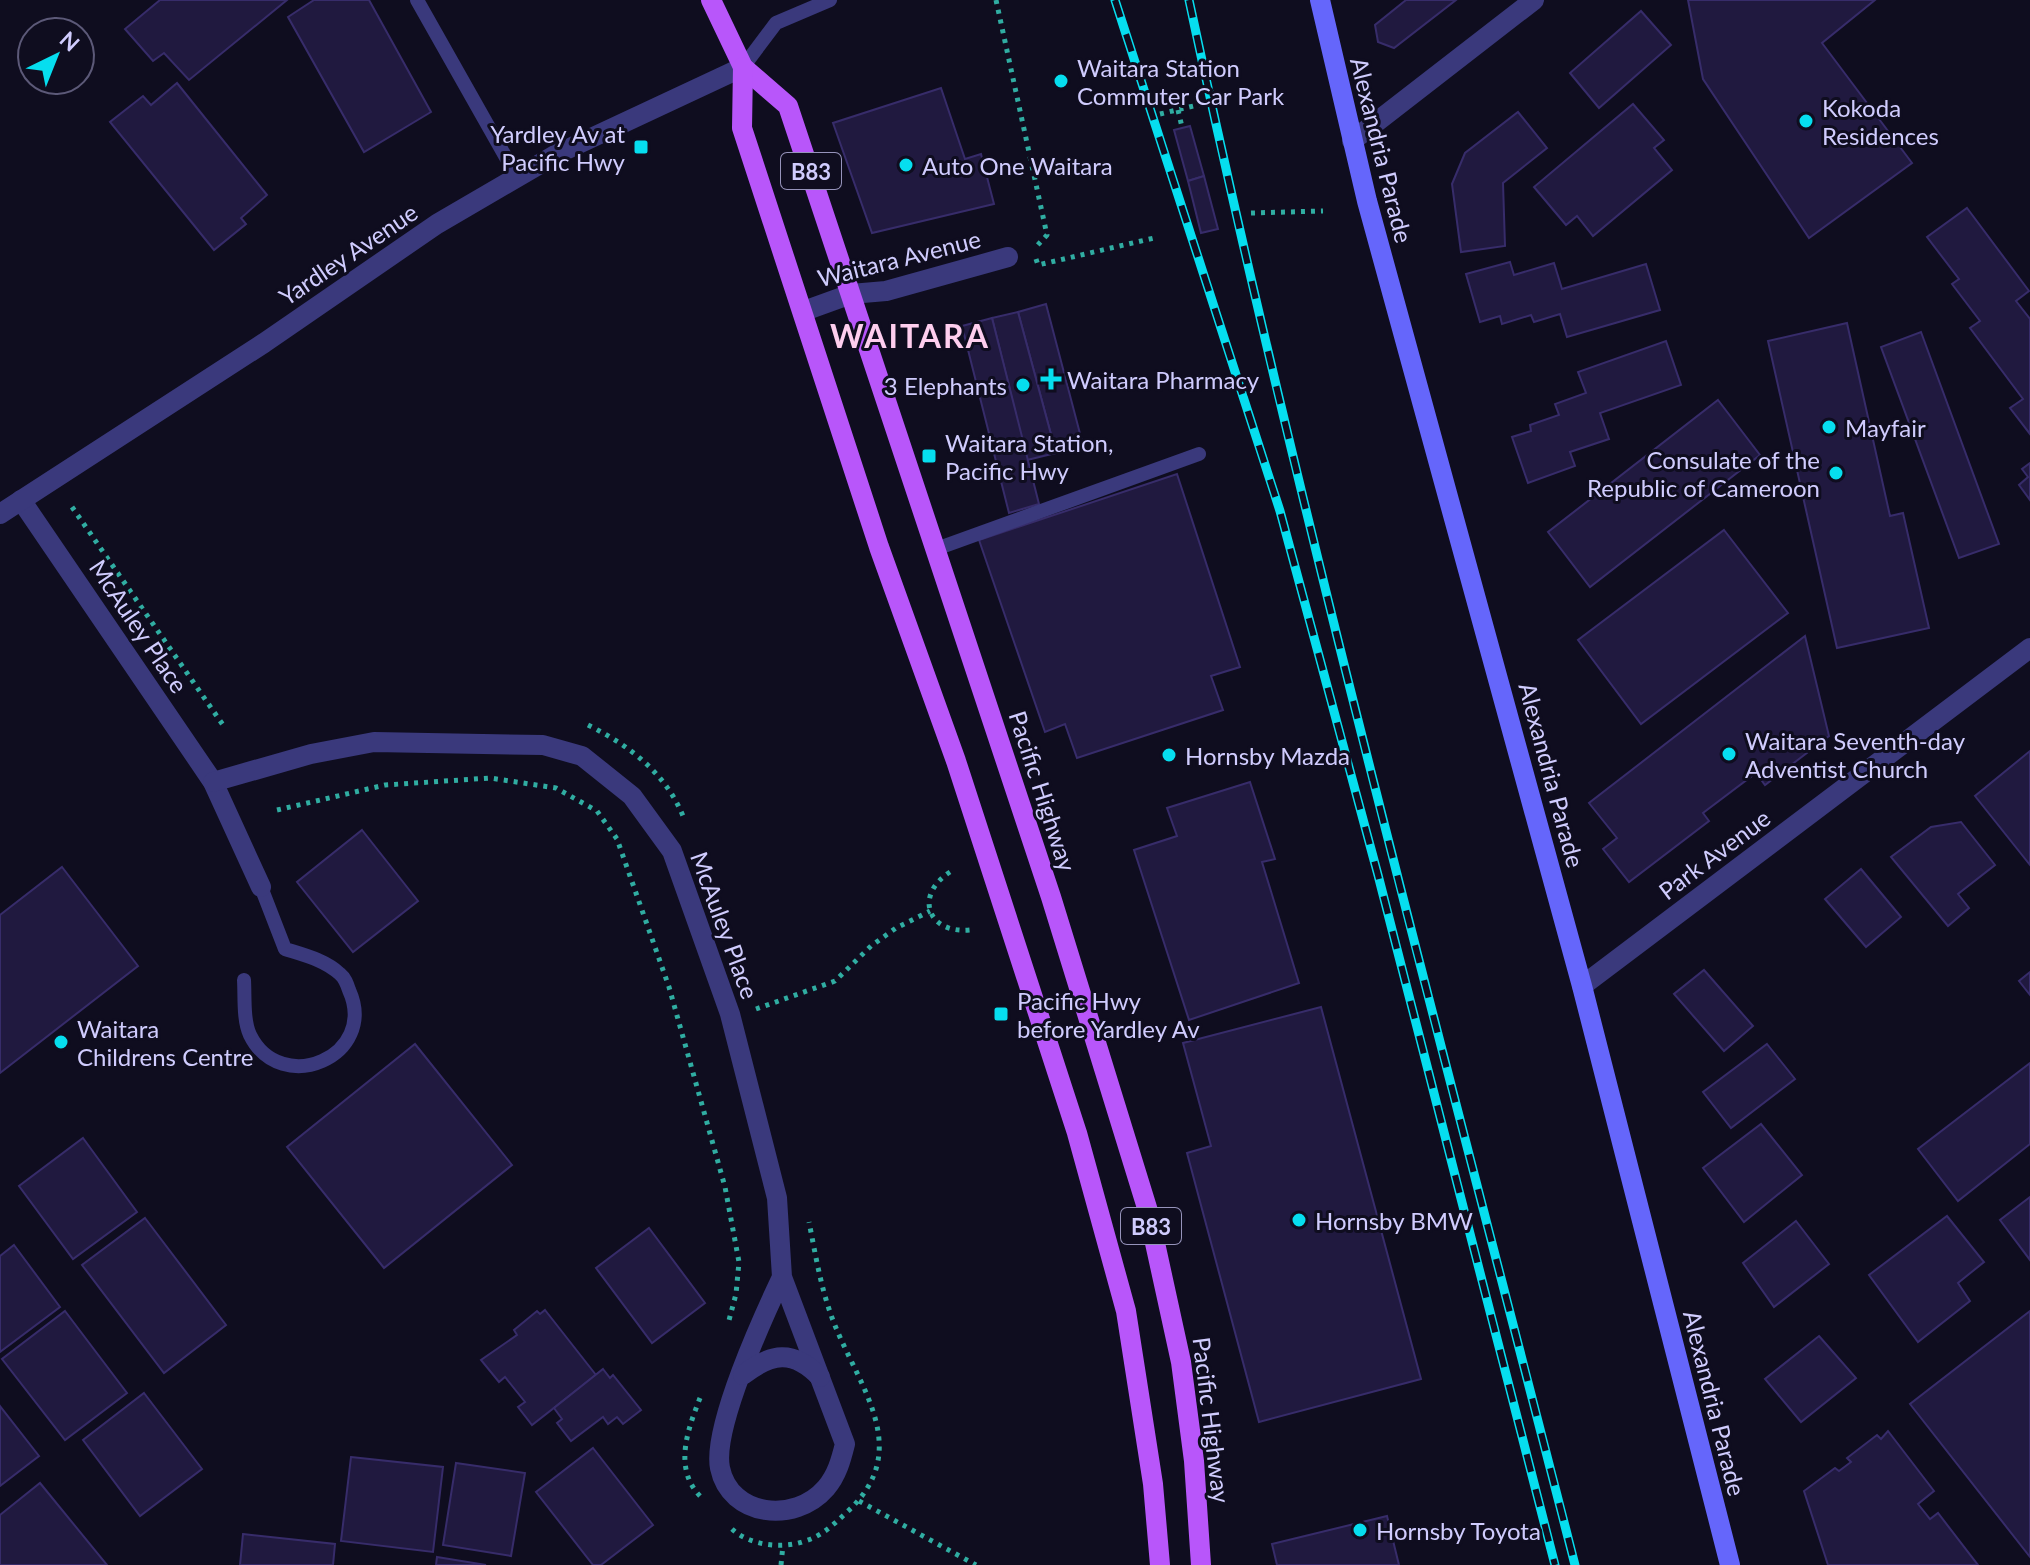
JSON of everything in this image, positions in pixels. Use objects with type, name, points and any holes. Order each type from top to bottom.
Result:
[{"type":"main road","name":"Pacific Highway","points":[[711,0],[743,67],[788,106],[1051,897],[1148,1211],[1181,1362],[1194,1461],[1201,1565]]},
{"type":"main road","name":"Pacific Highway","points":[[743,67],[742,128],[879,547],[1000,892],[1098,1205],[1126,1311],[1139,1384],[1160,1565]]},
{"type":"street","name":"Alexandria Parade","points":[[1320,0],[1352,141],[1582,986],[1730,1565]]},
{"type":"street","points":[[1352,141],[1534,0]]},
{"type":"street","name":"Yardley Avenue","points":[[0,514],[264,343],[437,224],[557,154],[743,67]]},
{"type":"street","name":"Waitara Avenue","points":[[804,311],[851,294],[886,291],[1008,257]]},
{"type":"street","name":"McAuley Place","points":[[21,500],[213,782],[261,887]]},
{"type":"street","name":"Park Avenue","points":[[1582,986],[2030,648]]},
{"type":"street","name":"McAuley Place","points":[[213,782],[311,754],[374,742],[543,745],[582,756],[632,796],[672,851],[730,1014],[777,1198],[782,1277],[845,1444],[838,1471],[824,1490],[805,1504],[780,1512],[752,1508],[729,1492],[719,1467],[719,1439],[760,1323],[782,1277]]},
{"type":"street","points":[[743,1375],[761,1360],[780,1354],[798,1358],[823,1380]]},
{"type":"lane","points":[[417,0],[517,177]]},
{"type":"lane","points":[[743,67],[776,23],[830,0]]},
{"type":"lane","points":[[936,549],[1199,454]]},
{"type":"lane","name":"McAuley Place","points":[[244,980],[250,1035],[271,1059],[301,1068],[331,1059],[351,1035],[356,1004],[343,975],[316,958],[285,949],[261,887]]},
{"type":"path","points":[[996,0],[1047,235],[1034,248],[1038,265],[1154,238]]},
{"type":"path","points":[[1160,114],[1202,104]]},
{"type":"path","points":[[1178,110],[1182,127]]},
{"type":"path","points":[[1251,213],[1323,211]]},
{"type":"path","points":[[72,507],[223,725]]},
{"type":"path","points":[[277,810],[385,785],[490,778],[556,788],[597,811],[617,839],[669,987],[725,1187],[739,1262],[736,1294],[726,1332]]},
{"type":"path","points":[[950,872],[937,881],[929,895],[930,911],[939,925],[953,932],[970,930]]},
{"type":"path","points":[[752,1010],[810,993],[835,981],[896,928],[930,911]]},
{"type":"path","points":[[704,1388],[687,1434],[684,1455],[695,1491],[708,1505]]},
{"type":"path","points":[[859,1501],[976,1565]]},
{"type":"path","points":[[724,1521],[739,1536],[783,1545],[781,1565]]},
{"type":"building","points":[[160,0],[287,0],[189,80],[164,53],[153,61],[125,29]]},
{"type":"building","points":[[314,0],[369,0],[431,112],[364,152],[288,17]]},
{"type":"building","points":[[1406,0],[1456,0],[1394,48],[1378,42],[1375,25]]},
{"type":"building","name":"Kokoda Residences","points":[[1688,0],[1875,0],[1822,43],[1912,163],[1809,238],[1703,79]]},
{"type":"building","points":[[1641,11],[1671,45],[1599,108],[1570,73]]},
{"type":"building","points":[[177,83],[267,195],[241,218],[246,224],[214,250],[110,122],[143,96],[151,105]]},
{"type":"building","points":[[941,88],[965,159],[981,154],[994,204],[872,233],[833,123]]},
{"type":"building","points":[[1633,104],[1664,140],[1654,148],[1672,170],[1593,236],[1577,216],[1566,225],[1534,187]]},
{"type":"building","points":[[1518,112],[1547,148],[1503,183],[1505,246],[1461,252],[1452,184],[1465,153]]},
{"type":"building","points":[[1190,126],[1204,176],[1188,181],[1174,130]]},
{"type":"building","points":[[1204,176],[1218,229],[1201,233],[1188,181]]},
{"type":"building","points":[[1967,208],[2029,291],[2016,301],[2030,319],[2030,434],[2010,408],[2023,399],[1970,328],[1980,321],[1952,284],[1959,279],[1927,237]]},
{"type":"building","points":[[1510,262],[1514,275],[1554,263],[1562,289],[1646,264],[1660,310],[1567,337],[1560,314],[1534,322],[1531,315],[1502,324],[1500,316],[1480,322],[1466,274]]},
{"type":"building","name":"Waitara Pharmacy","points":[[1046,304],[1083,445],[1056,453],[1018,312]]},
{"type":"building","name":"3 Elephants","points":[[1018,312],[1056,453],[1027,460],[992,318]]},
{"type":"building","points":[[992,318],[1039,504],[1009,513],[962,326]]},
{"type":"building","name":"Mayfair","points":[[1847,323],[1890,516],[1903,513],[1929,628],[1837,648],[1768,341]]},
{"type":"building","points":[[1921,332],[1999,544],[1959,558],[1881,347]]},
{"type":"building","points":[[1666,341],[1681,385],[1600,413],[1609,439],[1570,452],[1575,466],[1528,483],[1512,437],[1531,431],[1530,425],[1559,415],[1555,404],[1586,393],[1578,372]]},
{"type":"building","points":[[1718,400],[1760,455],[1590,587],[1548,532]]},
{"type":"building","points":[[2030,463],[2030,500],[2019,485],[2028,477],[2022,469]]},
{"type":"building","points":[[1177,474],[1240,667],[1211,676],[1223,710],[1077,758],[1065,724],[1045,732],[979,540]]},
{"type":"building","points":[[1724,530],[1788,613],[1641,724],[1578,640]]},
{"type":"building","name":"Waitara Seventh-day Adventist Church","points":[[1805,636],[1829,736],[1765,785],[1756,773],[1703,813],[1709,821],[1629,882],[1603,849],[1617,838],[1589,803]]},
{"type":"building","points":[[2030,751],[2030,865],[1975,796]]},
{"type":"building","points":[[1250,782],[1275,859],[1262,862],[1299,983],[1189,1020],[1134,850],[1177,836],[1167,808]]},
{"type":"building","points":[[1961,822],[1995,865],[1958,894],[1969,908],[1948,926],[1891,857],[1931,827]]},
{"type":"building","points":[[362,830],[418,901],[353,952],[297,882]]},
{"type":"building","points":[[62,867],[138,966],[0,1073],[0,915]]},
{"type":"building","points":[[1861,869],[1901,917],[1866,947],[1825,899]]},
{"type":"building","points":[[1704,970],[1753,1026],[1724,1051],[1674,994]]},
{"type":"building","points":[[2030,972],[2030,995],[2019,981]]},
{"type":"building","points":[[1321,1007],[1421,1379],[1259,1422],[1187,1153],[1211,1146],[1183,1043]]},
{"type":"building","points":[[415,1044],[512,1165],[384,1268],[287,1147]]},
{"type":"building","points":[[1767,1044],[1795,1079],[1731,1128],[1703,1092]]},
{"type":"building","points":[[2030,1063],[2030,1144],[1958,1201],[1918,1149]]},
{"type":"building","points":[[1761,1124],[1802,1175],[1744,1222],[1703,1168]]},
{"type":"building","points":[[83,1138],[137,1212],[73,1259],[19,1186]]},
{"type":"building","points":[[2030,1197],[2030,1260],[2000,1220]]},
{"type":"building","points":[[1947,1216],[1984,1262],[1958,1283],[1970,1301],[1918,1342],[1869,1275]]},
{"type":"building","points":[[145,1218],[226,1325],[164,1373],[82,1265]]},
{"type":"building","points":[[1796,1221],[1829,1264],[1774,1307],[1743,1263]]},
{"type":"building","points":[[649,1228],[705,1303],[652,1343],[596,1268]]},
{"type":"building","points":[[14,1245],[60,1307],[0,1352],[0,1256]]},
{"type":"building","points":[[545,1310],[596,1375],[532,1425],[518,1407],[525,1402],[505,1377],[499,1382],[481,1360],[517,1335],[514,1330],[537,1311],[540,1314]]},
{"type":"building","points":[[65,1311],[127,1393],[65,1440],[2,1359]]},
{"type":"building","points":[[2030,1311],[2030,1557],[1910,1404]]},
{"type":"building","points":[[1819,1336],[1856,1378],[1801,1422],[1765,1379]]},
{"type":"building","points":[[603,1369],[610,1378],[613,1375],[641,1410],[623,1424],[617,1417],[608,1424],[603,1417],[571,1441],[557,1423],[562,1419],[554,1408]]},
{"type":"building","points":[[144,1393],[202,1469],[140,1516],[83,1440]]},
{"type":"building","points":[[0,1406],[39,1456],[0,1486]]},
{"type":"building","points":[[1888,1431],[1934,1491],[1918,1504],[1930,1519],[1938,1513],[1978,1565],[1828,1565],[1804,1491],[1835,1468],[1839,1471],[1851,1462],[1847,1458],[1877,1435],[1881,1439]]},
{"type":"building","points":[[593,1448],[653,1525],[601,1565],[593,1565],[536,1492]]},
{"type":"building","points":[[351,1457],[443,1467],[433,1552],[341,1541]]},
{"type":"building","points":[[456,1463],[525,1473],[511,1556],[443,1545]]},
{"type":"building","points":[[40,1483],[107,1565],[0,1565],[0,1515]]},
{"type":"building","name":"Hornsby Toyota","points":[[1387,1516],[1399,1565],[1277,1565],[1272,1544]]},
{"type":"building","points":[[243,1534],[335,1544],[333,1565],[240,1565]]},
{"type":"building","points":[[437,1557],[486,1565],[436,1565]]},
{"type":"railway","points":[[1115,0],[1280,511],[1378,875],[1555,1565]]},
{"type":"railway","points":[[1189,0],[1232,197],[1325,589],[1575,1565]]},
{"type":"place","name":"Waitara Station Commuter Car Park","points":[[1061,81]]},
{"type":"place","name":"Kokoda Residences","points":[[1806,121]]},
{"type":"place","name":"Yardley Av at Pacific Hwy","points":[[641,147]]},
{"type":"place","name":"Auto One Waitara","points":[[906,165]]},
{"type":"place","name":"Waitara Pharmacy","points":[[1051,379]]},
{"type":"place","name":"3 Elephants","points":[[1023,385]]},
{"type":"place","name":"Mayfair","points":[[1829,427]]},
{"type":"place","name":"Waitara Station, Pacific Hwy","points":[[929,456]]},
{"type":"place","name":"Consulate of the Republic of Cameroon","points":[[1836,473]]},
{"type":"place","name":"Waitara Seventh-day Adventist Church","points":[[1729,754]]},
{"type":"place","name":"Hornsby Mazda","points":[[1169,755]]},
{"type":"place","name":"Pacific Hwy before Yardley Av","points":[[1001,1014]]},
{"type":"place","name":"Waitara Childrens Centre","points":[[61,1042]]},
{"type":"place","name":"Hornsby BMW","points":[[1299,1220]]},
{"type":"place","name":"Hornsby Toyota","points":[[1360,1530]]},
{"type":"district","name":"WAITARA","points":[[910,335]]}]
